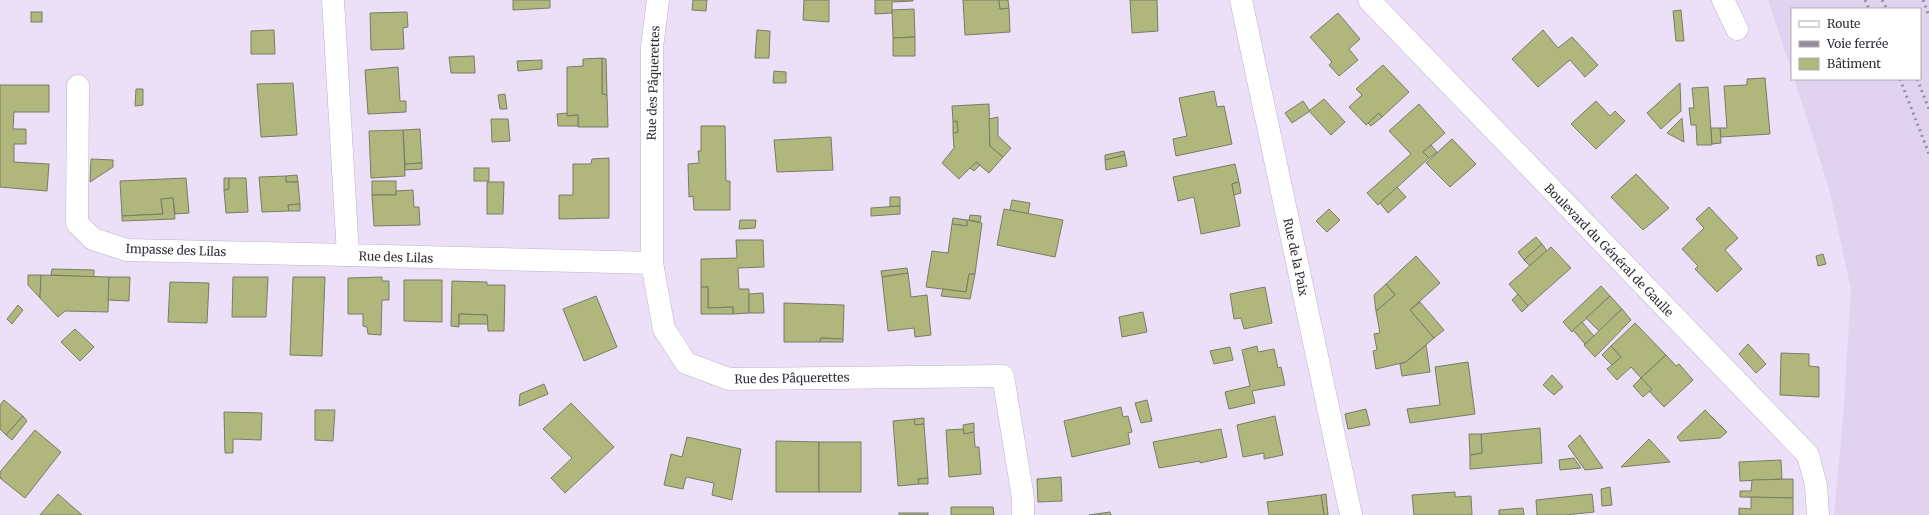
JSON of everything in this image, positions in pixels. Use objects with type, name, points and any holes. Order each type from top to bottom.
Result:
[{"type":"street","name":"Rue des Lilas","points":[[333,0],[348,255],[652,263]]},
{"type":"street","name":"Rue des Pâquerettes","points":[[658,0],[652,47],[652,263],[664,328],[686,363],[729,379],[1003,376],[1023,507]]},
{"type":"street","name":"Rue de la Paix","points":[[1241,0],[1351,515]]},
{"type":"street","name":"Boulevard du Général de Gaulle","points":[[1369,0],[1808,455],[1816,485],[1818,515]]},
{"type":"street","points":[[1723,0],[1737,29]]},
{"type":"street","name":"Impasse des Lilas","points":[[78,86],[77,223],[93,239],[127,250],[348,255]]},
{"type":"shaded area","points":[[1768,0],[1929,0],[1929,515],[1834,515],[1843,418],[1851,289],[1828,185],[1794,80],[1921,80],[1921,8],[1791,8],[1791,70]]},
{"type":"building","points":[[513,0],[550,0],[550,8],[513,10]]},
{"type":"building","points":[[693,0],[707,0],[706,11],[692,10]]},
{"type":"building","points":[[804,0],[829,0],[829,22],[803,20]]},
{"type":"building","points":[[875,0],[913,1],[892,2],[892,13],[875,14]]},
{"type":"building","points":[[963,0],[999,0],[1000,9],[1009,8],[1010,32],[965,35]]},
{"type":"building","points":[[999,0],[1008,0],[1009,8],[1000,9]]},
{"type":"building","points":[[1130,0],[1157,0],[1158,31],[1132,33]]},
{"type":"building","points":[[914,9],[915,37],[893,38],[892,10]]},
{"type":"building","points":[[1681,10],[1684,41],[1676,41],[1673,11]]},
{"type":"building","points":[[31,12],[42,12],[42,22],[31,22]]},
{"type":"building","points":[[407,12],[408,27],[403,28],[404,49],[371,50],[370,13]]},
{"type":"building","points":[[1338,13],[1360,39],[1349,49],[1358,60],[1339,76],[1329,65],[1332,62],[1310,37]]},
{"type":"building","points":[[274,30],[275,54],[251,54],[251,31]]},
{"type":"building","points":[[757,30],[770,31],[769,58],[755,58]]},
{"type":"building","points":[[1543,30],[1558,48],[1572,37],[1598,65],[1585,77],[1570,60],[1538,87],[1512,59]]},
{"type":"building","points":[[915,37],[915,56],[893,56],[893,38]]},
{"type":"building","points":[[474,56],[475,73],[451,73],[449,57]]},
{"type":"building","points":[[602,58],[606,59],[607,95],[602,94]]},
{"type":"building","points":[[602,58],[602,94],[607,95],[608,127],[578,127],[578,115],[567,116],[567,67],[583,66],[583,59]]},
{"type":"building","points":[[542,60],[542,69],[518,71],[517,61]]},
{"type":"building","points":[[1383,65],[1409,92],[1382,117],[1379,113],[1366,125],[1349,107],[1362,95],[1356,89]]},
{"type":"building","points":[[398,67],[400,101],[406,101],[406,112],[368,114],[365,70]]},
{"type":"building","points":[[774,71],[786,72],[786,83],[773,83]]},
{"type":"building","points":[[1765,78],[1770,134],[1721,137],[1720,128],[1727,128],[1724,86],[1747,85],[1747,79]]},
{"type":"building","points":[[293,83],[297,135],[261,137],[257,84]]},
{"type":"building","points":[[1680,83],[1681,111],[1661,129],[1647,113]]},
{"type":"building","points":[[0,85],[49,85],[49,112],[14,112],[13,129],[26,129],[26,144],[14,144],[14,162],[49,164],[47,191],[0,187]]},
{"type":"building","points":[[1708,87],[1712,145],[1697,145],[1696,125],[1691,125],[1689,108],[1694,108],[1692,88]]},
{"type":"building","points":[[136,89],[143,89],[143,105],[135,106]]},
{"type":"building","points":[[1214,91],[1217,107],[1224,106],[1232,144],[1176,156],[1173,139],[1187,136],[1179,98]]},
{"type":"building","points":[[505,94],[507,109],[500,109],[498,95]]},
{"type":"building","points":[[1324,99],[1345,122],[1331,135],[1309,111]]},
{"type":"building","points":[[1303,101],[1310,111],[1292,123],[1285,113]]},
{"type":"building","points":[[1596,101],[1610,116],[1615,111],[1625,121],[1596,149],[1571,124]]},
{"type":"building","points":[[989,104],[990,146],[1003,157],[989,173],[976,162],[959,179],[942,163],[954,148],[953,133],[958,132],[957,121],[953,122],[952,106]]},
{"type":"building","points":[[1419,104],[1445,133],[1423,152],[1429,158],[1378,205],[1367,193],[1411,154],[1389,131]]},
{"type":"building","points":[[567,113],[567,116],[578,115],[578,126],[558,126],[557,114]]},
{"type":"building","points":[[1379,113],[1382,117],[1371,126],[1368,123]]},
{"type":"building","points":[[998,117],[998,136],[1011,148],[1003,157],[990,146],[989,119]]},
{"type":"building","points":[[1682,118],[1684,142],[1667,133]]},
{"type":"building","points":[[491,119],[508,119],[510,141],[492,142]]},
{"type":"building","points":[[957,121],[958,132],[953,133],[953,122]]},
{"type":"building","points":[[701,126],[725,126],[726,181],[730,181],[730,210],[694,210],[693,196],[689,197],[688,164],[699,163],[698,151],[701,151]]},
{"type":"building","points":[[1711,128],[1720,128],[1721,143],[1712,144]]},
{"type":"building","points":[[420,129],[422,163],[405,164],[403,130]]},
{"type":"building","points":[[403,130],[405,176],[371,178],[369,131]]},
{"type":"building","points":[[831,137],[833,170],[777,172],[774,140]]},
{"type":"building","points":[[1452,139],[1476,164],[1450,187],[1426,163]]},
{"type":"building","points":[[1431,145],[1437,152],[1429,158],[1423,152]]},
{"type":"building","points":[[1124,151],[1125,155],[1105,160],[1105,155]]},
{"type":"building","points":[[1125,155],[1127,166],[1106,170],[1105,160]]},
{"type":"building","points":[[609,158],[609,218],[559,219],[559,195],[573,195],[573,164],[591,164],[592,159]]},
{"type":"building","points":[[91,159],[113,160],[113,167],[90,182]]},
{"type":"building","points":[[976,162],[980,165],[974,171],[970,168]]},
{"type":"building","points":[[422,163],[422,169],[405,170],[405,164]]},
{"type":"building","points":[[1235,164],[1239,182],[1232,184],[1240,226],[1201,234],[1194,197],[1178,201],[1173,177]]},
{"type":"building","points":[[474,168],[489,168],[489,181],[474,181]]},
{"type":"building","points":[[1636,174],[1669,208],[1643,230],[1611,197]]},
{"type":"building","points":[[297,175],[298,182],[286,182],[286,176]]},
{"type":"building","points":[[286,176],[286,182],[298,182],[300,204],[288,205],[289,211],[262,212],[259,177]]},
{"type":"building","points":[[186,178],[189,213],[175,214],[173,198],[161,199],[163,214],[122,216],[120,181]]},
{"type":"building","points":[[224,178],[229,178],[229,189],[224,190]]},
{"type":"building","points":[[229,178],[246,178],[248,212],[226,213],[224,190],[229,189]]},
{"type":"building","points":[[372,181],[396,181],[396,195],[372,195]]},
{"type":"building","points":[[487,182],[504,182],[503,214],[487,214]]},
{"type":"building","points":[[1239,182],[1241,193],[1234,195],[1232,184]]},
{"type":"building","points":[[1397,187],[1406,197],[1388,213],[1380,203]]},
{"type":"building","points":[[413,190],[414,207],[419,207],[420,225],[374,226],[372,195],[396,195],[396,191]]},
{"type":"building","points":[[890,197],[900,197],[900,206],[890,207]]},
{"type":"building","points":[[173,198],[175,219],[122,221],[122,216],[163,214],[161,199]]},
{"type":"building","points":[[1012,200],[1030,203],[1028,214],[1010,210]]},
{"type":"building","points":[[300,204],[300,211],[289,211],[288,205]]},
{"type":"building","points":[[900,206],[900,214],[871,216],[871,208]]},
{"type":"building","points":[[1709,207],[1738,238],[1725,250],[1742,269],[1717,292],[1695,269],[1698,266],[1682,249],[1704,228],[1696,219]]},
{"type":"building","points":[[1004,209],[1063,220],[1055,257],[997,245]]},
{"type":"building","points":[[1329,209],[1340,220],[1327,232],[1316,221]]},
{"type":"building","points":[[970,215],[981,216],[980,222],[969,220]]},
{"type":"building","points":[[953,218],[967,220],[967,226],[952,224]]},
{"type":"building","points":[[740,220],[756,220],[755,228],[739,229]]},
{"type":"building","points":[[967,220],[982,223],[975,274],[969,274],[966,292],[926,287],[932,251],[948,253],[952,224],[967,226]]},
{"type":"building","points":[[1536,237],[1542,244],[1524,260],[1518,252]]},
{"type":"building","points":[[736,240],[763,240],[764,267],[738,268],[739,289],[749,289],[749,313],[733,314],[733,307],[708,308],[708,287],[701,287],[701,259],[737,258]]},
{"type":"building","points":[[1542,244],[1547,251],[1530,266],[1524,260]]},
{"type":"building","points":[[1551,247],[1571,268],[1528,306],[1509,284]]},
{"type":"building","points":[[1823,254],[1826,264],[1818,266],[1816,256]]},
{"type":"building","points":[[1416,256],[1440,283],[1410,310],[1434,338],[1406,362],[1376,369],[1373,351],[1377,350],[1374,334],[1380,333],[1376,311],[1395,295],[1386,284]]},
{"type":"building","points":[[907,268],[908,273],[882,277],[881,271]]},
{"type":"building","points":[[52,269],[94,270],[94,277],[51,275]]},
{"type":"building","points":[[908,273],[911,297],[927,295],[931,335],[915,337],[914,328],[888,331],[882,277]]},
{"type":"building","points":[[969,274],[975,274],[970,299],[941,296],[943,289],[966,292]]},
{"type":"building","points":[[28,275],[41,275],[40,298],[28,285]]},
{"type":"building","points":[[41,275],[109,277],[108,312],[65,311],[58,317],[40,298]]},
{"type":"building","points":[[109,277],[130,277],[129,301],[108,300]]},
{"type":"building","points":[[233,277],[268,277],[266,317],[232,317]]},
{"type":"building","points":[[293,277],[325,277],[322,356],[290,355]]},
{"type":"building","points":[[382,277],[382,281],[389,281],[389,300],[382,300],[381,335],[368,334],[367,327],[363,326],[363,314],[348,314],[348,278]]},
{"type":"building","points":[[404,280],[442,280],[442,322],[404,321]]},
{"type":"building","points":[[452,281],[487,282],[487,285],[505,285],[504,331],[488,331],[487,315],[459,314],[459,327],[451,326]]},
{"type":"building","points":[[170,282],[209,283],[207,323],[168,322]]},
{"type":"building","points":[[1386,284],[1395,295],[1376,311],[1374,295]]},
{"type":"building","points":[[1601,286],[1610,296],[1572,332],[1563,322]]},
{"type":"building","points":[[701,287],[708,287],[708,308],[733,307],[733,314],[701,314]]},
{"type":"building","points":[[1265,287],[1272,323],[1244,329],[1241,318],[1234,319],[1230,294]]},
{"type":"building","points":[[763,293],[764,313],[749,313],[749,294]]},
{"type":"building","points":[[1518,294],[1528,306],[1522,312],[1512,300]]},
{"type":"building","points":[[596,296],[617,347],[584,361],[563,309]]},
{"type":"building","points":[[1610,296],[1622,309],[1599,331],[1586,318]]},
{"type":"building","points":[[1420,302],[1444,330],[1434,338],[1410,310]]},
{"type":"building","points":[[784,303],[844,305],[843,339],[821,338],[820,342],[784,342]]},
{"type":"building","points":[[18,305],[23,310],[12,324],[7,319]]},
{"type":"building","points":[[1622,309],[1631,320],[1595,357],[1584,345]]},
{"type":"building","points":[[1143,312],[1147,332],[1122,337],[1119,317]]},
{"type":"building","points":[[459,314],[487,315],[488,324],[459,324]]},
{"type":"building","points":[[1582,322],[1594,336],[1585,344],[1573,330]]},
{"type":"building","points":[[1635,323],[1666,355],[1641,378],[1631,367],[1617,380],[1607,369],[1621,357],[1611,346]]},
{"type":"building","points":[[75,329],[94,347],[80,361],[61,342]]},
{"type":"building","points":[[821,338],[843,339],[843,342],[820,342]]},
{"type":"building","points":[[1748,344],[1766,364],[1756,373],[1739,354]]},
{"type":"building","points":[[1426,345],[1430,372],[1402,376],[1400,364],[1406,362]]},
{"type":"building","points":[[1257,346],[1258,352],[1274,349],[1278,368],[1281,367],[1285,385],[1252,391],[1255,403],[1229,409],[1225,392],[1250,386],[1242,350]]},
{"type":"building","points":[[1611,346],[1621,357],[1612,365],[1602,355]]},
{"type":"building","points":[[1230,347],[1233,360],[1214,364],[1210,351]]},
{"type":"building","points":[[1781,353],[1809,354],[1809,366],[1819,367],[1819,397],[1780,395]]},
{"type":"building","points":[[1666,355],[1676,366],[1679,364],[1693,380],[1664,407],[1649,391],[1652,389],[1641,378]]},
{"type":"building","points":[[1468,362],[1475,414],[1410,423],[1407,409],[1440,405],[1435,367]]},
{"type":"building","points":[[1552,375],[1563,387],[1554,395],[1543,385]]},
{"type":"building","points":[[1641,378],[1652,389],[1643,397],[1633,386]]},
{"type":"building","points":[[544,384],[548,394],[519,406],[520,394]]},
{"type":"building","points":[[4,400],[23,416],[6,435],[0,429],[0,405]]},
{"type":"building","points":[[1147,400],[1152,421],[1141,423],[1135,403]]},
{"type":"building","points":[[571,403],[614,447],[565,493],[551,478],[572,458],[543,429]]},
{"type":"building","points":[[1121,407],[1123,417],[1128,416],[1132,432],[1128,433],[1130,444],[1072,457],[1064,421]]},
{"type":"building","points":[[1366,409],[1370,425],[1348,429],[1345,414]]},
{"type":"building","points":[[315,410],[335,410],[333,441],[315,440]]},
{"type":"building","points":[[1705,410],[1727,432],[1720,438],[1680,441],[1677,437]]},
{"type":"building","points":[[224,412],[262,413],[261,440],[233,439],[233,453],[225,453]]},
{"type":"building","points":[[23,416],[27,421],[12,440],[6,435]]},
{"type":"building","points":[[1275,416],[1283,455],[1264,459],[1264,453],[1243,457],[1237,425]]},
{"type":"building","points":[[924,418],[924,424],[915,425],[914,419]]},
{"type":"building","points":[[914,419],[915,425],[924,424],[928,478],[918,479],[919,484],[898,486],[893,421]]},
{"type":"building","points":[[974,423],[974,432],[964,434],[963,425]]},
{"type":"building","points":[[1540,428],[1542,463],[1470,469],[1470,455],[1482,453],[1481,434]]},
{"type":"building","points":[[963,429],[964,434],[974,432],[975,447],[979,447],[981,474],[949,477],[946,430]]},
{"type":"building","points":[[1221,429],[1227,457],[1200,463],[1200,461],[1159,468],[1153,442]]},
{"type":"building","points":[[35,430],[61,452],[25,498],[0,478],[0,472]]},
{"type":"building","points":[[1469,434],[1481,434],[1482,453],[1470,455]]},
{"type":"building","points":[[1580,435],[1603,468],[1585,470],[1568,446]]},
{"type":"building","points":[[687,437],[741,449],[732,500],[712,495],[714,483],[686,477],[683,489],[664,485],[671,454],[682,457]]},
{"type":"building","points":[[1649,439],[1670,462],[1621,467]]},
{"type":"building","points":[[776,441],[819,442],[819,492],[776,492]]},
{"type":"building","points":[[819,442],[861,442],[861,492],[819,492]]},
{"type":"building","points":[[1574,458],[1581,468],[1560,470],[1559,460]]},
{"type":"building","points":[[1781,460],[1782,479],[1740,481],[1739,462]]},
{"type":"building","points":[[1061,477],[1062,501],[1038,502],[1037,479]]},
{"type":"building","points":[[928,478],[928,484],[919,484],[918,479]]},
{"type":"building","points":[[1793,479],[1793,498],[1740,497],[1740,491],[1751,491],[1752,480]]},
{"type":"building","points":[[1610,487],[1612,505],[1602,506],[1601,489]]},
{"type":"building","points":[[1455,492],[1455,497],[1471,496],[1472,515],[1414,515],[1412,495]]},
{"type":"building","points":[[58,494],[82,515],[40,515]]},
{"type":"building","points":[[1326,494],[1328,515],[1324,515],[1321,495]]},
{"type":"building","points":[[1592,494],[1594,512],[1565,515],[1537,515],[1536,500]]},
{"type":"building","points":[[1321,495],[1324,515],[1269,515],[1267,502]]},
{"type":"building","points":[[1751,497],[1793,498],[1793,515],[1739,515],[1739,508],[1751,509]]},
{"type":"building","points":[[951,507],[993,507],[994,515],[951,515]]},
{"type":"building","points":[[1523,508],[1524,515],[1499,515],[1499,510]]},
{"type":"building","points":[[1110,512],[1111,515],[1089,515]]},
{"type":"building","points":[[899,513],[928,513],[928,515],[899,515]]},
{"type":"railway","points":[[1865,0],[1869,8]]},
{"type":"railway","points":[[1882,0],[1886,8]]},
{"type":"railway","points":[[1923,0],[1929,16]]},
{"type":"railway","points":[[1900,80],[1929,154]]},
{"type":"railway","points":[[1917,80],[1929,109]]}]
